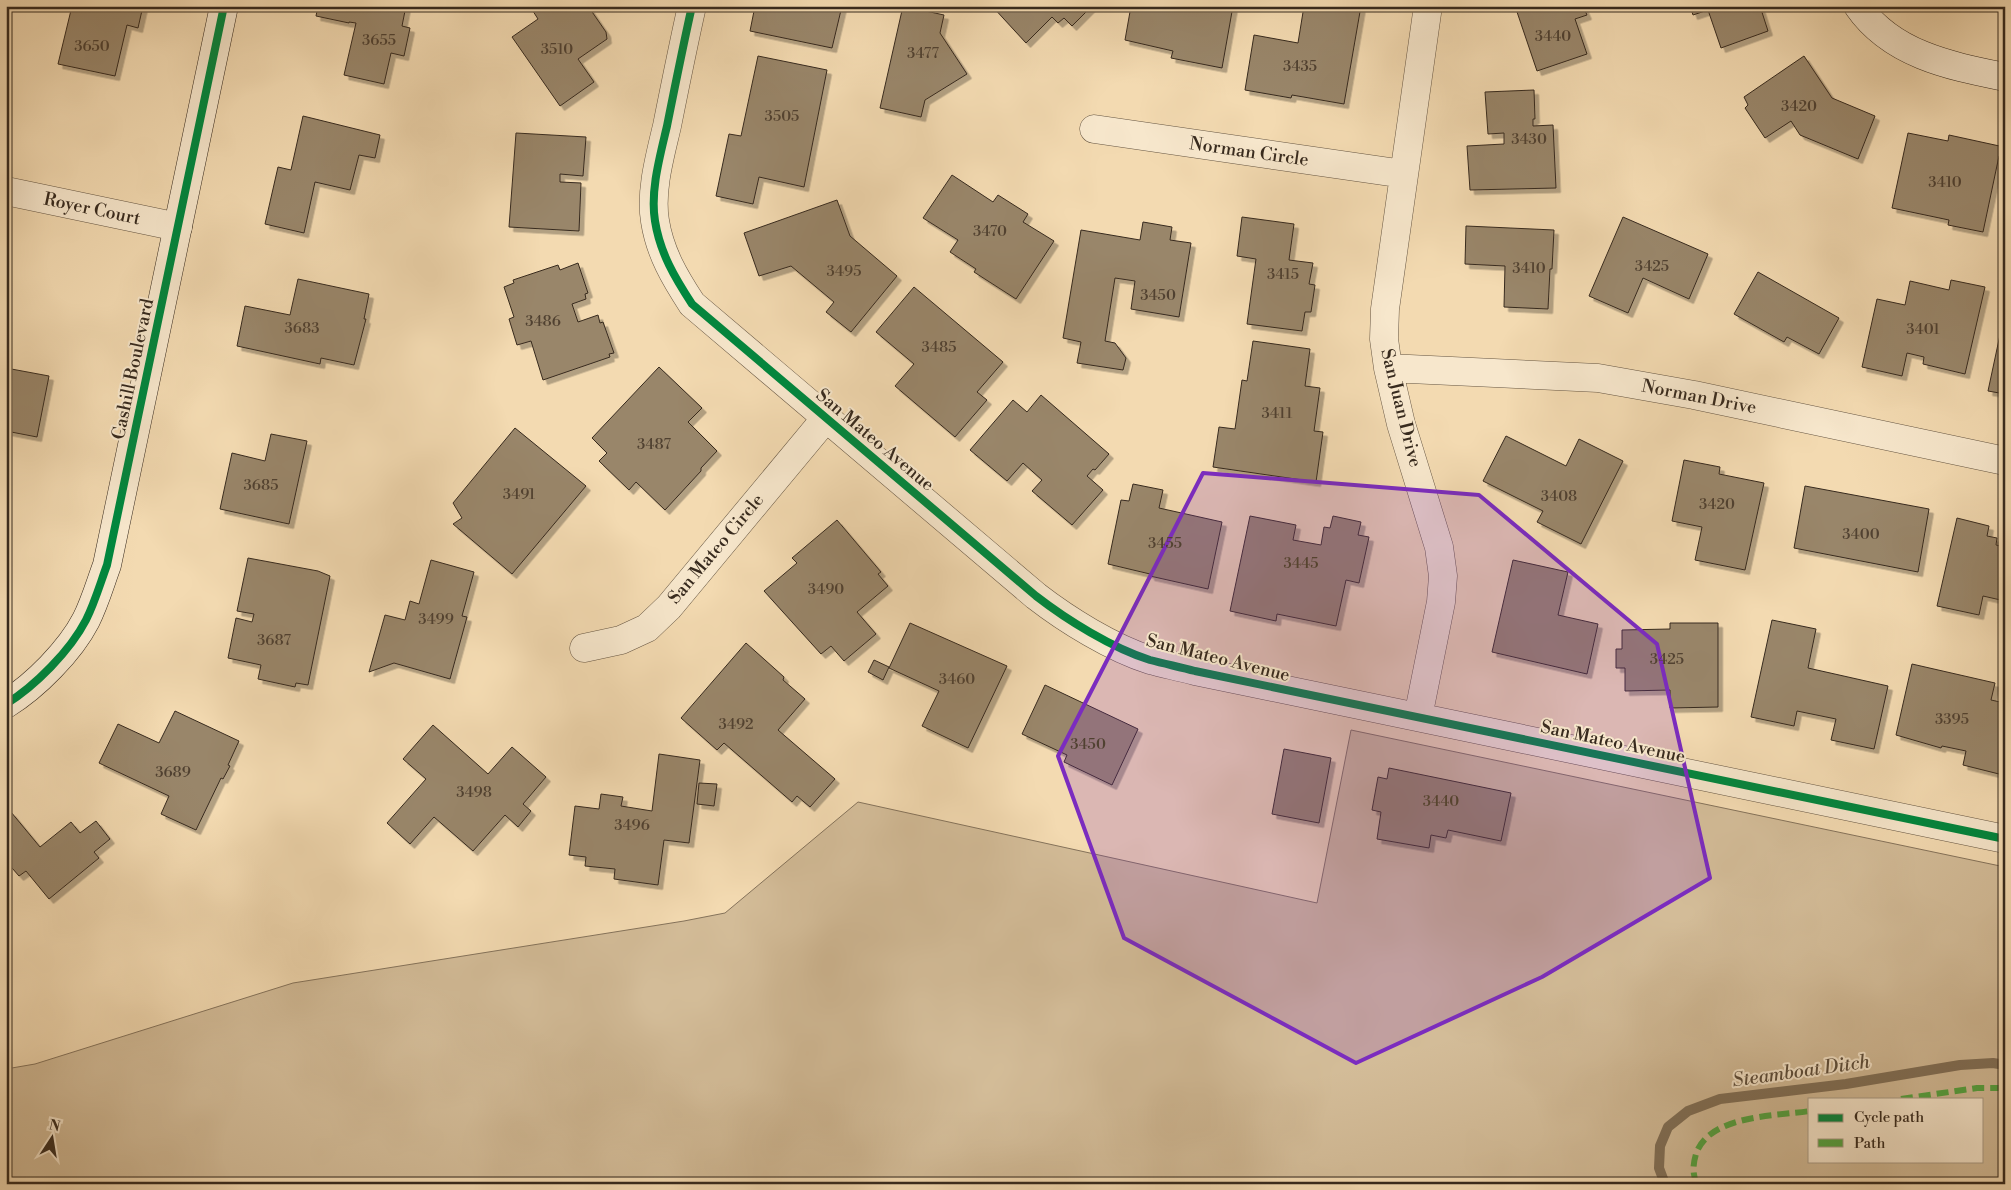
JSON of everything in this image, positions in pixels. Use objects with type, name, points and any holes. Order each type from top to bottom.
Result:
[{"type":"street","name":"Cashill Boulevard","points":[[6,704],[19,696],[42,676],[85,622],[96,598],[106,565],[224,6]]},
{"type":"street","name":"San Mateo Avenue","points":[[692,6],[659,161],[655,190],[655,220],[660,246],[674,277],[692,304],[1062,616],[1107,641],[1148,659],[1195,671],[2005,839]]},
{"type":"street","name":"San Juan Drive","points":[[1418,717],[1441,602],[1444,576],[1439,548],[1401,424],[1388,368],[1384,339],[1385,309],[1428,6]]},
{"type":"street","points":[[1858,6],[1883,33],[1906,48],[1934,60],[2005,77]]},
{"type":"street","name":"Norman Circle","points":[[1094,129],[1404,174]]},
{"type":"street","name":"Royer Court","points":[[6,191],[178,227]]},
{"type":"street","name":"Norman Drive","points":[[1388,368],[1608,380],[1694,395],[2005,460]]},
{"type":"street","name":"San Mateo Circle","points":[[584,648],[621,640],[647,628],[669,607],[826,418]]},
{"type":"highlighted area","points":[[1203,473],[1479,495],[1657,644],[1710,878],[1542,977],[1356,1063],[1124,938],[1058,756]]},
{"type":"shaded area","points":[[1351,730],[2005,867],[2005,1184],[6,1184],[6,1069],[35,1064],[293,983],[725,913],[858,802],[1317,903]]},
{"type":"building","points":[[72,6],[143,6],[138,28],[127,25],[115,76],[58,64]]},
{"type":"building","points":[[318,6],[406,6],[402,26],[410,28],[404,56],[391,53],[384,84],[344,75],[356,23],[316,16]]},
{"type":"building","points":[[534,6],[588,6],[606,32],[607,39],[578,59],[594,82],[560,106],[512,37],[538,19],[531,8]]},
{"type":"building","points":[[755,6],[842,6],[832,48],[750,31]]},
{"type":"building","points":[[903,6],[944,15],[940,33],[967,74],[925,100],[921,117],[880,108]]},
{"type":"building","points":[[992,6],[1092,6],[1072,26],[1064,18],[1058,23],[1052,17],[1026,43]]},
{"type":"building","points":[[1131,6],[1233,6],[1222,68],[1171,58],[1173,51],[1125,40]]},
{"type":"building","points":[[1304,6],[1361,6],[1344,104],[1292,95],[1291,98],[1245,90],[1254,35],[1298,43]]},
{"type":"building","points":[[1515,6],[1583,6],[1587,15],[1575,19],[1587,54],[1537,71]]},
{"type":"building","points":[[1690,6],[1760,6],[1768,31],[1721,48],[1708,10],[1693,15]]},
{"type":"building","points":[[758,56],[827,70],[804,187],[759,177],[753,204],[716,196],[729,134],[741,136]]},
{"type":"building","points":[[1804,56],[1832,98],[1875,116],[1858,159],[1800,135],[1791,121],[1765,138],[1745,108],[1748,105],[1744,97]]},
{"type":"building","points":[[1534,90],[1535,119],[1533,119],[1533,126],[1553,125],[1556,188],[1470,190],[1467,146],[1504,144],[1504,133],[1488,134],[1485,92]]},
{"type":"building","points":[[303,116],[380,135],[375,158],[359,155],[350,190],[315,182],[304,233],[265,224],[278,167],[291,170]]},
{"type":"building","points":[[516,133],[586,137],[583,176],[560,174],[560,182],[581,183],[579,231],[509,227]]},
{"type":"building","points":[[1908,133],[1948,141],[1949,135],[2004,147],[2002,156],[1999,156],[1983,232],[1948,225],[1949,220],[1892,208]]},
{"type":"building","points":[[952,175],[993,202],[998,195],[1028,214],[1023,222],[1054,241],[1016,299],[974,272],[976,269],[950,252],[958,240],[923,218]]},
{"type":"building","points":[[837,200],[850,236],[897,276],[851,332],[826,312],[834,302],[791,266],[759,276],[744,233]]},
{"type":"building","points":[[1242,217],[1294,224],[1289,260],[1313,263],[1309,284],[1315,285],[1311,312],[1305,312],[1302,331],[1247,324],[1256,259],[1237,256]]},
{"type":"building","points":[[1623,217],[1708,254],[1689,299],[1643,278],[1628,313],[1589,296]]},
{"type":"building","points":[[1143,222],[1172,227],[1170,240],[1191,243],[1179,317],[1131,309],[1135,281],[1115,278],[1105,341],[1115,343],[1126,358],[1123,370],[1077,363],[1081,342],[1063,338],[1081,230],[1140,240]]},
{"type":"building","points":[[1466,226],[1554,230],[1548,309],[1504,307],[1505,266],[1465,264]]},
{"type":"building","points":[[578,263],[588,293],[585,294],[586,299],[572,304],[578,322],[598,315],[600,323],[603,322],[614,353],[609,354],[610,357],[543,380],[531,341],[517,345],[509,319],[514,317],[504,287],[514,283],[513,280],[558,265],[560,270]]},
{"type":"building","points":[[1758,272],[1839,318],[1819,354],[1787,337],[1784,342],[1734,314]]},
{"type":"building","points":[[298,279],[369,294],[364,319],[366,319],[354,365],[321,358],[320,364],[237,346],[245,306],[290,315]]},
{"type":"building","points":[[1951,280],[1985,287],[1965,374],[1923,364],[1924,357],[1907,353],[1902,376],[1862,367],[1877,299],[1905,305],[1910,281],[1949,290]]},
{"type":"building","points":[[914,287],[1003,362],[977,392],[987,400],[955,437],[895,386],[914,364],[876,332]]},
{"type":"building","points":[[2005,316],[2005,394],[1988,391]]},
{"type":"building","points":[[1253,341],[1310,349],[1305,386],[1320,388],[1314,431],[1323,432],[1316,482],[1213,467],[1219,427],[1235,429],[1242,380],[1247,381]]},
{"type":"building","points":[[659,367],[702,408],[688,422],[717,451],[665,510],[636,482],[629,490],[599,461],[607,453],[592,438]]},
{"type":"building","points":[[6,368],[49,376],[37,437],[6,431]]},
{"type":"building","points":[[1041,395],[1109,454],[1087,476],[1103,490],[1072,525],[1032,491],[1042,480],[1023,463],[1007,481],[970,450],[1013,400],[1027,412]]},
{"type":"building","points":[[515,428],[586,486],[512,574],[453,524],[462,518],[453,503]]},
{"type":"building","points":[[271,434],[307,441],[289,524],[220,509],[232,453],[265,461]]},
{"type":"building","points":[[1506,436],[1566,466],[1579,439],[1623,461],[1581,544],[1537,522],[1543,511],[1483,481]]},
{"type":"building","points":[[1684,460],[1720,467],[1719,474],[1764,483],[1745,570],[1695,560],[1702,527],[1672,521]]},
{"type":"building","points":[[1133,484],[1163,490],[1159,508],[1222,522],[1208,589],[1108,564],[1121,500],[1129,501]]},
{"type":"building","points":[[1805,486],[1929,509],[1918,572],[1794,548]]},
{"type":"building","points":[[1250,516],[1296,525],[1293,540],[1321,545],[1324,527],[1330,528],[1333,516],[1361,522],[1358,535],[1369,537],[1359,583],[1346,580],[1336,626],[1277,614],[1276,621],[1230,611]]},
{"type":"building","points":[[1957,518],[1989,526],[1987,536],[1997,538],[1996,545],[2005,547],[2005,601],[1983,596],[1979,615],[1937,606]]},
{"type":"building","points":[[837,520],[881,572],[878,574],[888,586],[857,612],[876,634],[844,661],[831,646],[821,654],[764,591],[797,563],[792,558]]},
{"type":"building","points":[[248,558],[318,571],[330,576],[308,685],[296,683],[295,687],[258,679],[261,665],[228,658],[236,618],[252,622],[254,614],[237,611]]},
{"type":"building","points":[[431,560],[474,572],[462,616],[467,617],[450,679],[394,663],[369,672],[385,615],[405,620],[410,601],[419,604]]},
{"type":"building","points":[[1513,560],[1568,572],[1558,615],[1598,624],[1587,674],[1492,652]]},
{"type":"building","points":[[1772,620],[1816,629],[1808,668],[1888,686],[1874,749],[1831,740],[1836,719],[1797,711],[1794,726],[1751,717]]},
{"type":"building","points":[[910,623],[1007,666],[968,748],[922,726],[939,691],[889,668]]},
{"type":"building","points":[[1670,623],[1718,623],[1718,707],[1670,708],[1670,690],[1625,691],[1625,668],[1616,668],[1616,649],[1622,649],[1622,630],[1670,629]]},
{"type":"building","points":[[746,643],[805,699],[778,730],[835,779],[810,807],[797,796],[792,802],[724,743],[717,750],[681,718]]},
{"type":"building","points":[[874,660],[889,667],[883,680],[868,672]]},
{"type":"building","points":[[1912,664],[1995,683],[1991,700],[2005,703],[2005,766],[2003,775],[1963,765],[1966,751],[1942,746],[1941,748],[1896,735]]},
{"type":"building","points":[[1045,685],[1138,729],[1112,785],[1064,762],[1067,755],[1022,734]]},
{"type":"building","points":[[175,711],[239,741],[228,765],[230,766],[223,779],[221,778],[196,830],[161,814],[169,796],[99,763],[118,724],[159,743]]},
{"type":"building","points":[[433,725],[488,774],[512,747],[546,777],[523,804],[531,811],[518,827],[505,815],[473,851],[434,817],[410,844],[387,823],[426,779],[403,759]]},
{"type":"building","points":[[1284,749],[1331,758],[1319,823],[1272,814]]},
{"type":"building","points":[[659,754],[700,760],[689,843],[664,840],[658,885],[614,879],[615,869],[585,866],[586,857],[569,855],[575,806],[599,809],[601,794],[623,797],[621,806],[652,811]]},
{"type":"building","points":[[1389,768],[1511,793],[1501,841],[1448,830],[1446,838],[1431,835],[1429,848],[1377,839],[1381,812],[1372,810],[1378,777],[1387,779]]},
{"type":"building","points":[[699,783],[717,784],[714,806],[697,804]]},
{"type":"building","points":[[11,812],[40,847],[71,822],[80,833],[96,821],[110,839],[94,852],[99,858],[49,899],[26,871],[19,876],[6,861],[6,815]]},
{"type":"waterway","name":"Steamboat Ditch","points":[[1665,1184],[1659,1168],[1660,1146],[1668,1127],[1688,1111],[1720,1099],[1846,1084],[1960,1065],[1993,1063],[2005,1065]]},
{"type":"marked path","points":[[1908,1098],[1977,1088],[2005,1088]]},
{"type":"marked path","points":[[1697,1184],[1694,1176],[1696,1154],[1703,1141],[1714,1132],[1745,1120],[1808,1111]]},
{"type":"cycle path","points":[[6,704],[40,678],[71,644],[86,620],[107,565],[224,6]]},
{"type":"cycle path","points":[[692,6],[659,161],[654,198],[655,221],[660,244],[674,275],[692,304],[1036,596],[1076,624],[1105,641],[1135,655],[1195,671],[2005,839]]}]
